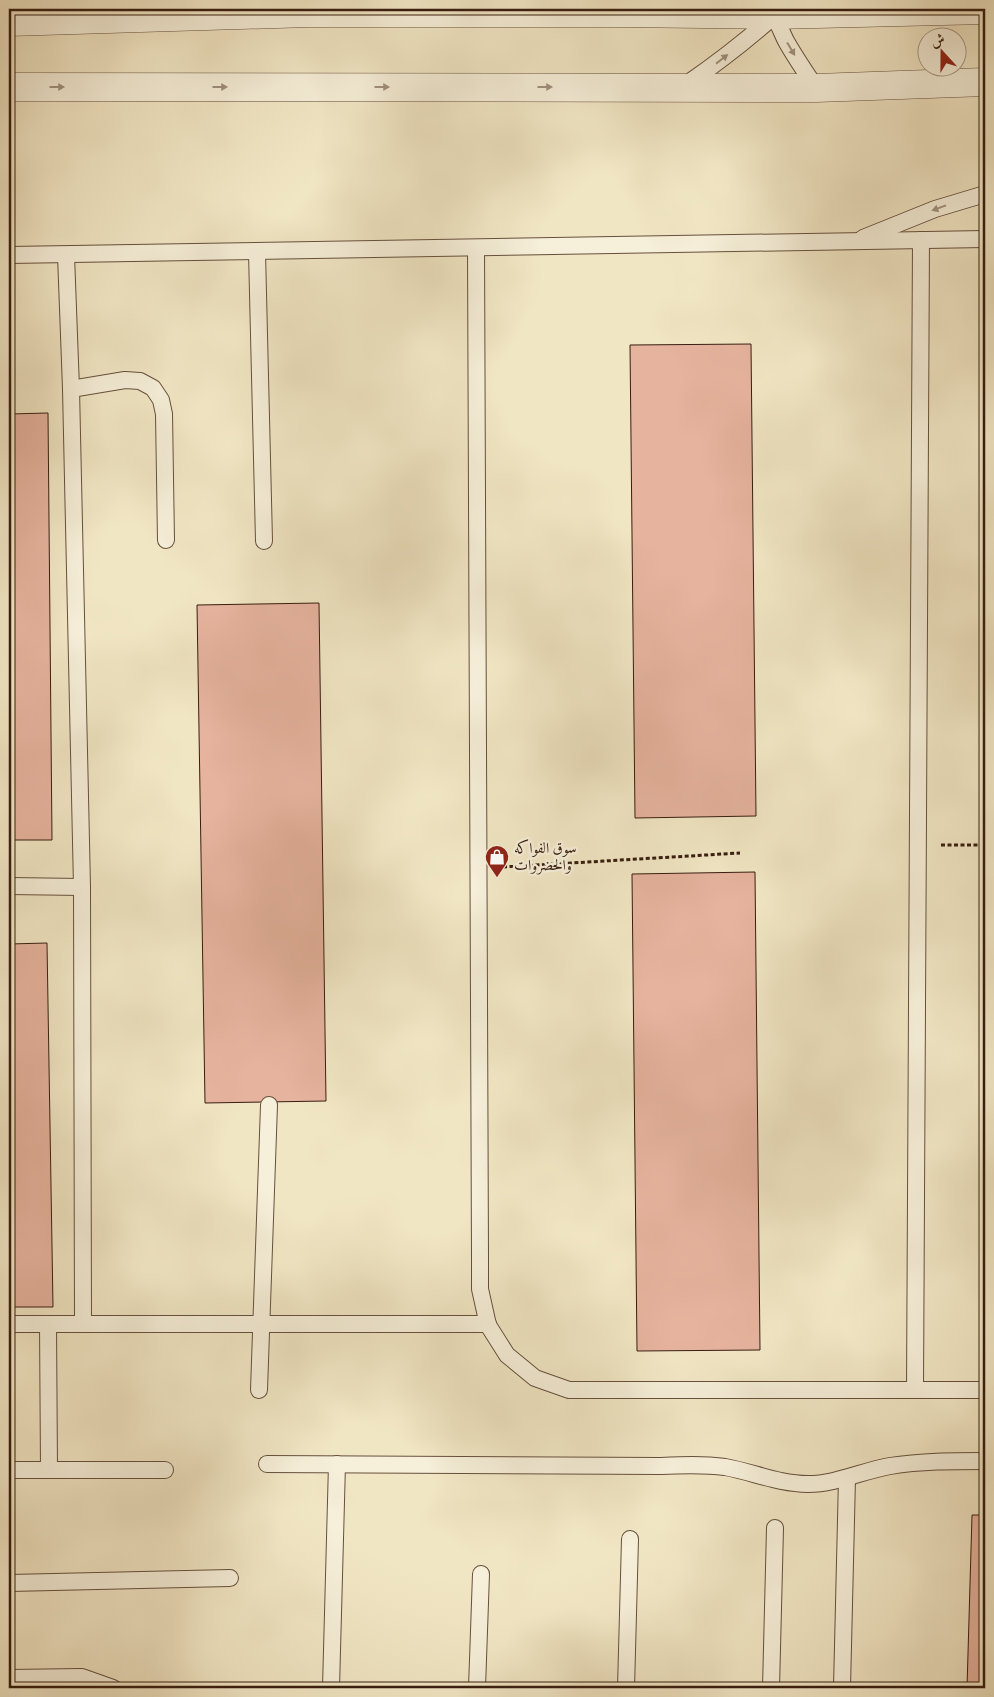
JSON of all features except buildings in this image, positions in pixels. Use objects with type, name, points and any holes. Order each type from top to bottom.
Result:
[{"type":"street","points":[[9,22],[305,11],[985,10]]},
{"type":"street","points":[[9,87],[816,88],[985,82]]},
{"type":"lane","points":[[682,87],[722,60],[745,41],[774,11],[786,41],[816,88]]},
{"type":"lane","points":[[854,242],[935,209],[985,194]]},
{"type":"lane","points":[[9,255],[854,242],[985,238]]},
{"type":"lane","points":[[915,1390],[921,240]]},
{"type":"lane","points":[[476,248],[480,1289],[488,1324],[507,1355],[535,1378],[569,1390],[985,1390]]},
{"type":"lane","points":[[257,252],[264,541]]},
{"type":"lane","points":[[66,255],[71,389],[82,887],[82,1324]]},
{"type":"lane","points":[[71,389],[125,380],[140,381],[153,388],[161,400],[164,414],[166,540]]},
{"type":"lane","points":[[9,886],[82,887]]},
{"type":"lane","points":[[259,1390],[269,1105]]},
{"type":"lane","points":[[9,1324],[488,1324]]},
{"type":"lane","points":[[48,1324],[49,1470]]},
{"type":"lane","points":[[267,1464],[650,1466],[693,1464],[726,1467],[785,1482],[808,1484],[832,1482],[861,1472],[908,1464],[985,1461]]},
{"type":"lane","points":[[332,1688],[337,1464]]},
{"type":"lane","points":[[9,1470],[165,1470]]},
{"type":"lane","points":[[842,1688],[847,1478]]},
{"type":"lane","points":[[771,1688],[775,1528]]},
{"type":"lane","points":[[626,1688],[630,1539]]},
{"type":"lane","points":[[477,1688],[480,1574]]},
{"type":"lane","points":[[9,1583],[230,1578]]},
{"type":"lane","points":[[9,1678],[82,1678],[113,1688]]},
{"type":"path","points":[[918,845],[985,845]]},
{"type":"path","points":[[478,868],[740,853]]},
{"type":"place","name":"سوق الفواكه والخضروات","points":[[497,878]]}]
